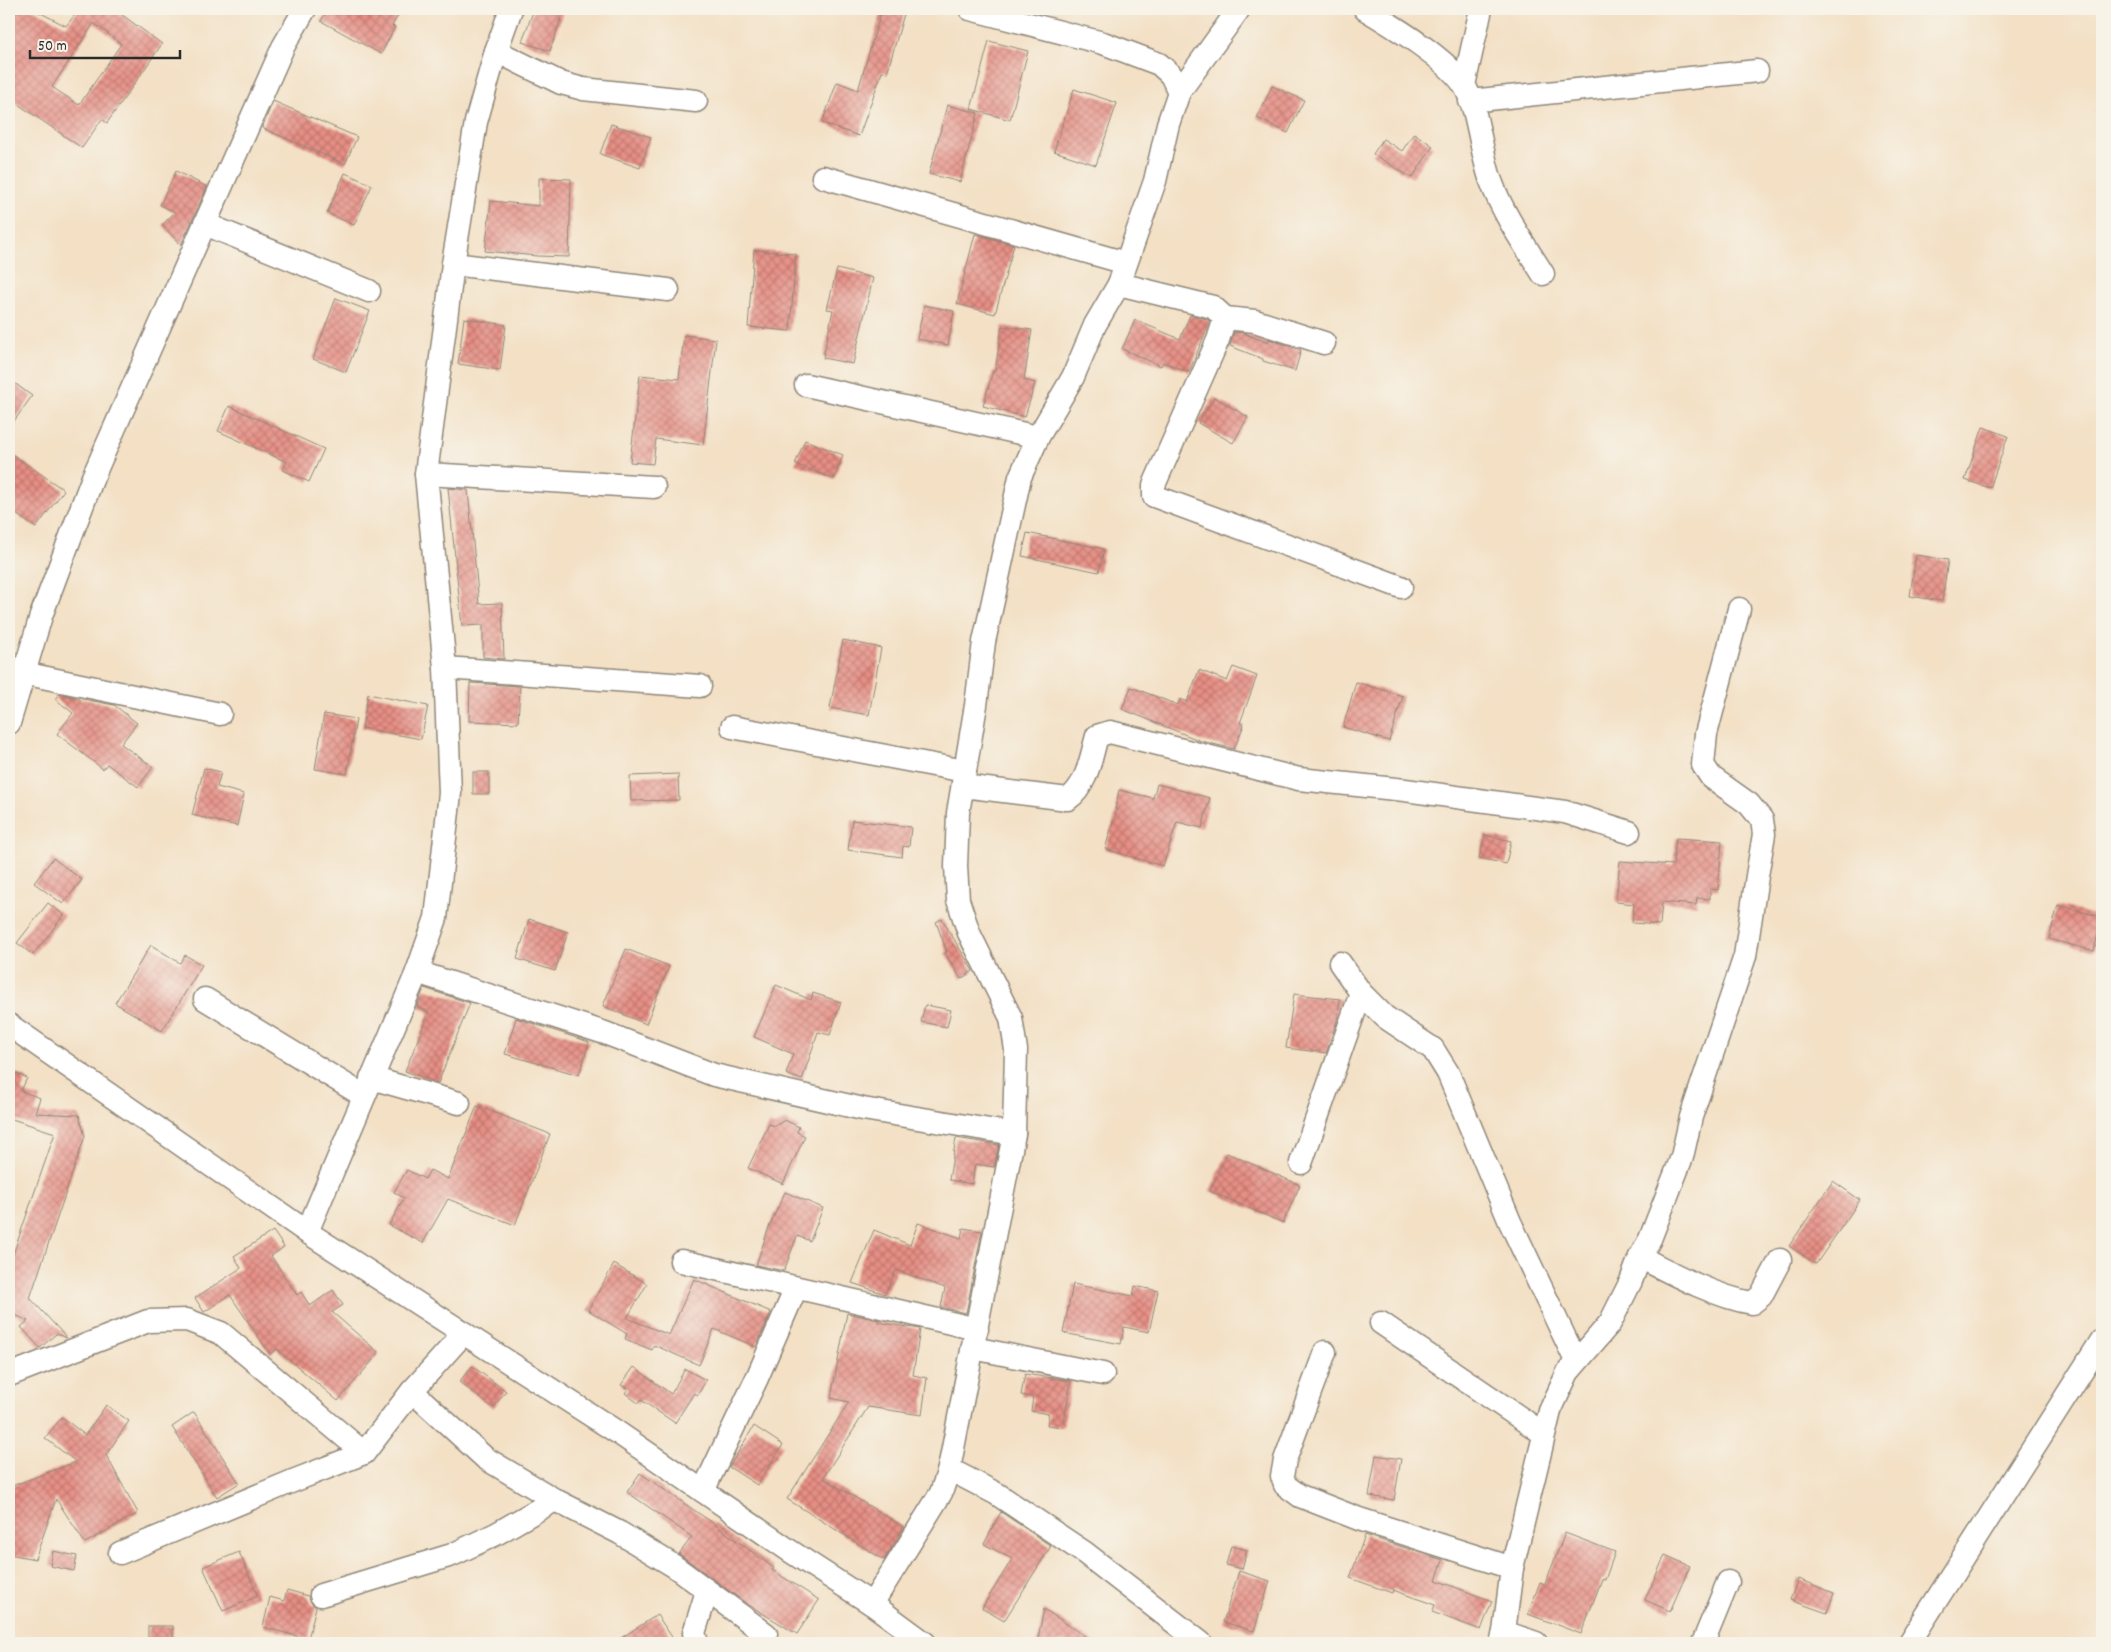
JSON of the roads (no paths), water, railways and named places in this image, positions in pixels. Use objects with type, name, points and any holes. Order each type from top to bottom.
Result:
[{"type":"street","points":[[9,722],[41,616],[93,477],[283,47],[305,9]]},
{"type":"street","points":[[307,1232],[417,972],[436,918],[450,793],[445,668],[426,474],[453,264],[476,122],[496,51],[511,9]]},
{"type":"street","points":[[872,1604],[941,1493],[949,1470],[1014,1134],[1016,1050],[1012,1018],[968,933],[958,900],[957,849],[958,814],[984,642],[1020,477],[1038,437],[1073,377],[1095,325],[1119,284],[1155,181],[1168,124],[1179,92],[1239,9]]},
{"type":"street","points":[[1365,9],[1438,59],[1467,93]]},
{"type":"street","points":[[1480,9],[1467,93],[1491,180],[1514,226],[1543,274]]},
{"type":"street","points":[[979,10],[1102,43],[1159,64],[1171,75],[1179,92]]},
{"type":"street","points":[[496,51],[561,83],[583,89],[696,102]]},
{"type":"street","points":[[1467,93],[1757,71]]},
{"type":"street","points":[[823,177],[1126,263]]},
{"type":"street","points":[[205,224],[369,291]]},
{"type":"street","points":[[453,264],[668,290]]},
{"type":"street","points":[[1119,284],[1213,307],[1225,318],[1255,320],[1324,343]]},
{"type":"street","points":[[1225,318],[1214,348],[1154,485],[1154,496],[1401,586]]},
{"type":"street","points":[[806,385],[1038,437]]},
{"type":"street","points":[[426,474],[654,487]]},
{"type":"street","points":[[1536,1643],[1502,1638],[1512,1568],[1550,1411],[1556,1394],[1576,1361],[1610,1324],[1650,1239],[1682,1157],[1691,1117],[1745,956],[1764,834],[1762,820],[1749,804],[1711,777],[1703,764],[1706,734],[1739,609]]},
{"type":"street","points":[[445,668],[700,686]]},
{"type":"street","points":[[23,673],[220,714]]},
{"type":"street","points":[[732,727],[1068,799],[1076,794],[1083,781],[1098,736],[1110,732],[1299,779],[1405,790],[1565,812],[1629,832]]},
{"type":"street","points":[[1340,963],[1361,993],[1385,1017],[1433,1049],[1448,1073],[1510,1222],[1576,1361]]},
{"type":"street","points":[[417,972],[605,1033],[714,1075],[863,1109],[1014,1134]]},
{"type":"street","points":[[1301,1163],[1361,993]]},
{"type":"street","points":[[205,999],[368,1087],[459,1103]]},
{"type":"street","points":[[9,1025],[307,1232],[618,1432],[872,1604],[922,1643]]},
{"type":"street","points":[[1640,1257],[1676,1276],[1740,1301],[1752,1303],[1761,1296],[1780,1260]]},
{"type":"street","points":[[681,1261],[796,1288],[1103,1374]]},
{"type":"street","points":[[703,1491],[757,1378],[796,1288]]},
{"type":"street","points":[[9,1375],[148,1321],[187,1320],[221,1333],[364,1453]]},
{"type":"street","points":[[1382,1324],[1544,1434]]},
{"type":"street","points":[[120,1553],[293,1480],[364,1453],[412,1391],[464,1333]]},
{"type":"street","points":[[1909,1643],[2102,1340]]},
{"type":"street","points":[[1325,1352],[1284,1460],[1282,1476],[1285,1485],[1300,1496],[1358,1519],[1512,1568]]},
{"type":"street","points":[[412,1391],[486,1458],[555,1500],[620,1533],[674,1566],[766,1634]]},
{"type":"street","points":[[949,1470],[997,1494],[1085,1553],[1202,1643]]},
{"type":"street","points":[[321,1595],[452,1555],[496,1534],[555,1500]]},
{"type":"street","points":[[1702,1643],[1728,1582]]},
{"type":"street","points":[[697,1643],[694,1632],[707,1591]]}]
